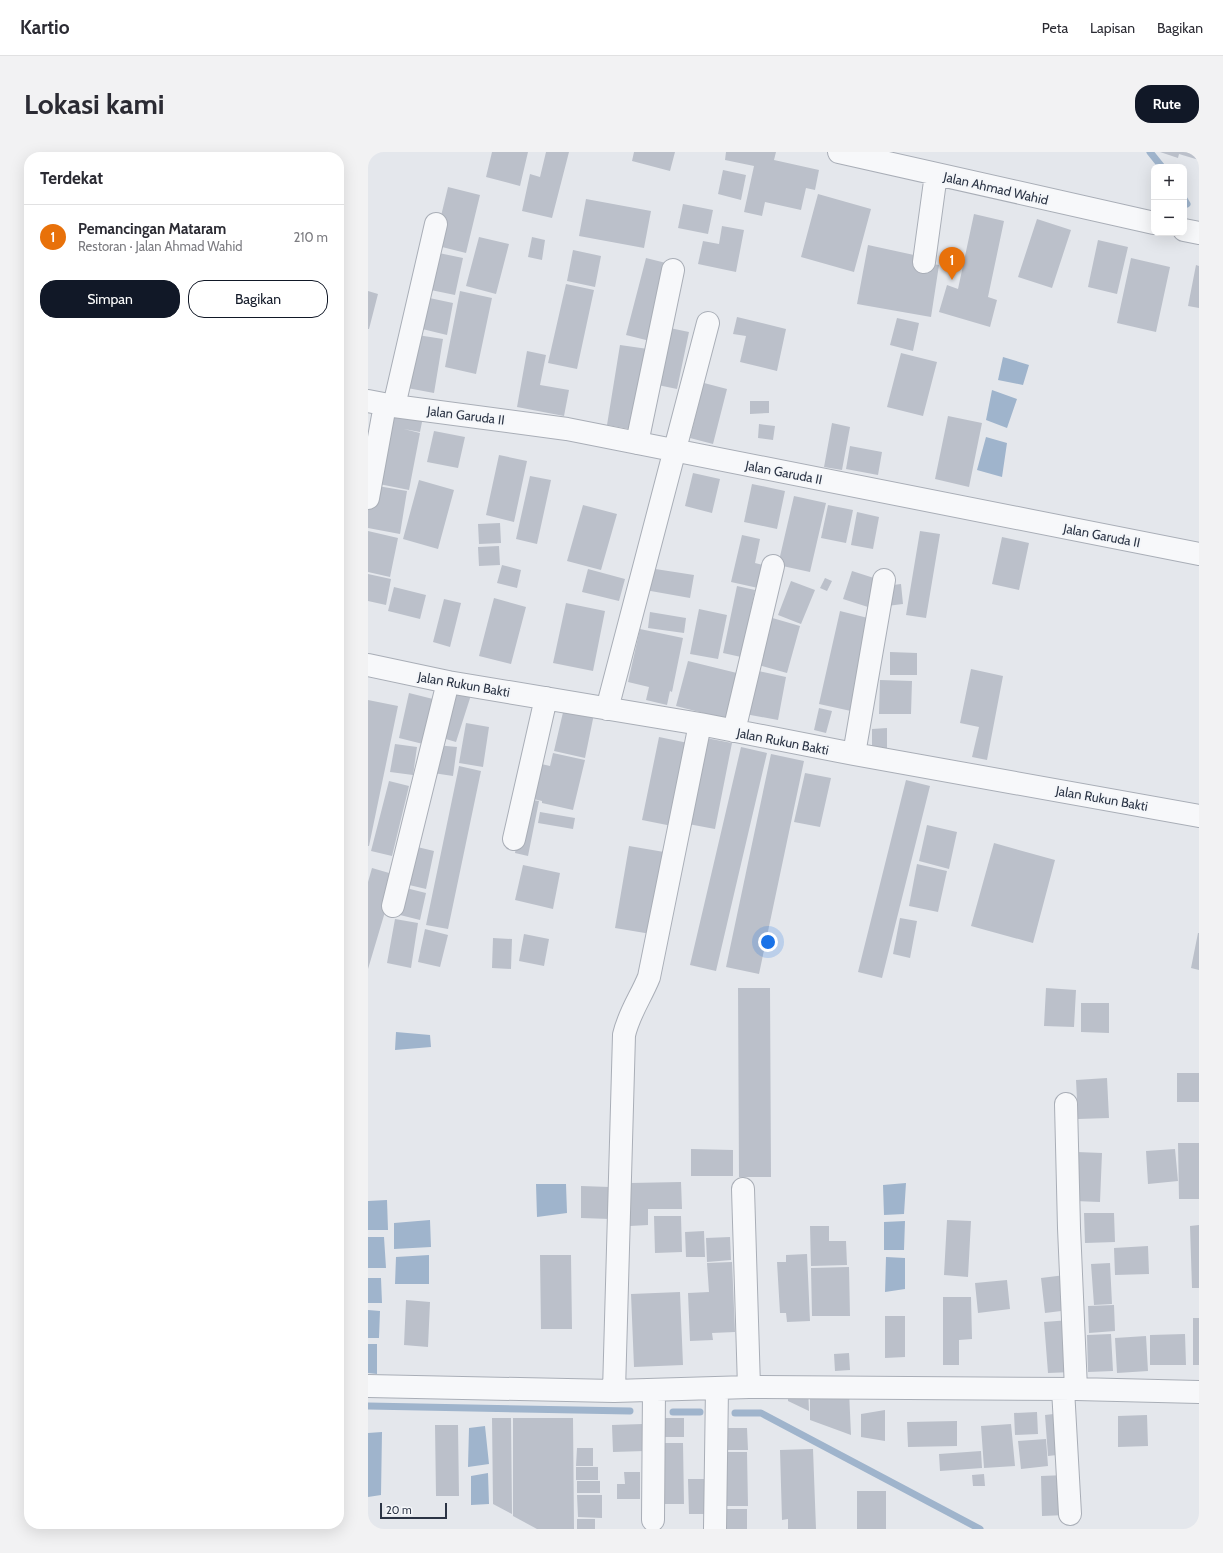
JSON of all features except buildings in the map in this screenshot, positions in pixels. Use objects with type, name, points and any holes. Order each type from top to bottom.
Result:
[{"type":"street","name":"Jalan Ahmad Wahid","points":[[839,152],[1151,222]]},
{"type":"street","points":[[924,262],[936,174]]},
{"type":"street","points":[[368,498],[383,404],[436,224]]},
{"type":"street","points":[[1187,231],[1199,233]]},
{"type":"street","points":[[637,442],[673,270]]},
{"type":"street","points":[[607,709],[708,323]]},
{"type":"street","name":"Jalan Garuda II","points":[[383,404],[567,429],[1199,554]]},
{"type":"street","points":[[734,731],[773,566]]},
{"type":"street","points":[[854,754],[884,580]]},
{"type":"street","name":"Jalan Rukun Bakti","points":[[368,665],[448,682],[700,724],[854,754],[1199,816]]},
{"type":"street","points":[[393,906],[448,682]]},
{"type":"street","points":[[514,839],[546,698]]},
{"type":"street","points":[[614,1391],[620,1126],[624,1035],[632,1009],[649,977],[700,724]]},
{"type":"street","points":[[1066,1104],[1069,1228],[1070,1514]]},
{"type":"street","points":[[743,1189],[749,1387]]},
{"type":"street","points":[[368,1386],[614,1391],[749,1387],[1070,1389],[1199,1392]]},
{"type":"street","points":[[716,1529],[717,1388]]},
{"type":"street","points":[[653,1520],[654,1390]]},
{"type":"water","points":[[1003,357],[1029,365],[1023,385],[998,380]]},
{"type":"water","points":[[992,390],[1017,399],[1007,428],[986,420]]},
{"type":"water","points":[[986,437],[1007,443],[1002,477],[977,470]]},
{"type":"water","points":[[396,1032],[430,1035],[431,1047],[395,1050]]},
{"type":"water","points":[[906,1183],[904,1214],[884,1215],[883,1185]]},
{"type":"water","points":[[536,1184],[566,1184],[567,1213],[537,1217]]},
{"type":"water","points":[[387,1200],[388,1230],[368,1230],[368,1201]]},
{"type":"water","points":[[430,1220],[431,1247],[394,1249],[394,1223]]},
{"type":"water","points":[[905,1221],[904,1250],[884,1250],[884,1222]]},
{"type":"water","points":[[368,1237],[384,1237],[386,1268],[368,1268]]},
{"type":"water","points":[[429,1255],[429,1284],[395,1284],[396,1257]]},
{"type":"water","points":[[886,1257],[905,1258],[905,1289],[885,1292]]},
{"type":"water","points":[[368,1278],[381,1278],[382,1303],[368,1303]]},
{"type":"water","points":[[368,1310],[380,1311],[379,1338],[368,1338]]},
{"type":"water","points":[[368,1344],[377,1344],[377,1374],[368,1373]]},
{"type":"water","points":[[485,1426],[489,1464],[468,1467],[469,1428]]},
{"type":"water","points":[[382,1432],[381,1495],[368,1497],[368,1433]]},
{"type":"water","points":[[488,1473],[489,1504],[471,1505],[471,1476]]},
{"type":"waterway","points":[[1150,152],[1160,164]]},
{"type":"waterway","points":[[368,1406],[630,1411]]},
{"type":"waterway","points":[[673,1412],[700,1412]]},
{"type":"waterway","points":[[735,1413],[761,1413],[980,1529]]},
{"type":"place","name":"Pemancingan Mataram","points":[[952,280]]}]
